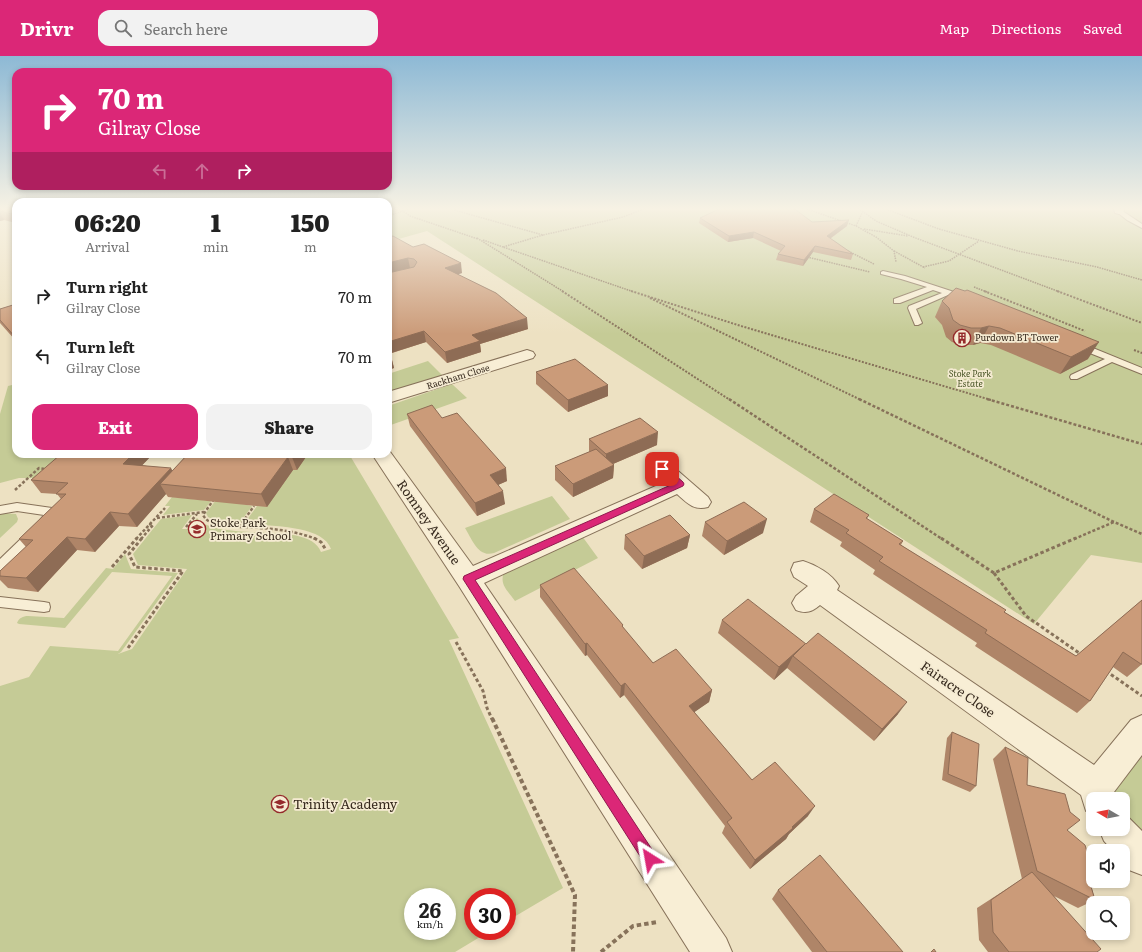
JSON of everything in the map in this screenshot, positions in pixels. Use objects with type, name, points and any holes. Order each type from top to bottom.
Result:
[{"type":"street","name":"Rackham Close","points":[[392,397],[528,355]]},
{"type":"street","name":"Romney Avenue","points":[[385,458],[468,579],[712,952]]},
{"type":"street","points":[[662,469],[700,502]]},
{"type":"street","points":[[468,579],[680,484]]},
{"type":"street","name":"Fairacre Close","points":[[809,588],[1096,792]]},
{"type":"street","points":[[1098,792],[1142,730]]},
{"type":"street","points":[[1122,836],[1142,857]]},
{"type":"lane","points":[[882,273],[903,277],[971,301]]},
{"type":"lane","points":[[897,301],[934,287]]},
{"type":"lane","points":[[918,323],[912,308],[949,292]]},
{"type":"lane","points":[[1074,343],[1142,371]]},
{"type":"lane","points":[[1074,377],[1112,359]]},
{"type":"lane","points":[[0,510],[17,507],[51,511],[53,513],[0,567]]},
{"type":"lane","points":[[0,602],[44,607]]},
{"type":"path","points":[[496,250],[609,320],[994,572],[1026,616],[1084,656]]},
{"type":"path","points":[[511,250],[642,294],[822,351],[1142,444]]},
{"type":"path","points":[[845,250],[878,267],[882,273]]},
{"type":"path","points":[[948,250],[1142,323]]},
{"type":"path","points":[[922,267],[949,260],[966,250]]},
{"type":"path","points":[[1014,250],[1097,267],[1142,280]]},
{"type":"path","points":[[894,251],[930,270]]},
{"type":"path","points":[[894,251],[898,269],[903,277]]},
{"type":"path","points":[[801,256],[873,273],[882,273]]},
{"type":"path","points":[[972,286],[1085,331]]},
{"type":"path","points":[[642,294],[1114,522],[1142,534]]},
{"type":"path","points":[[1128,347],[1142,352]]},
{"type":"path","points":[[0,510],[13,492],[25,480],[39,468],[46,469]]},
{"type":"path","points":[[219,493],[204,512],[204,518],[210,523],[287,531],[306,535],[317,539],[322,543],[326,550]]},
{"type":"path","points":[[239,527],[254,506]]},
{"type":"path","points":[[112,567],[149,524],[157,518],[165,508]]},
{"type":"path","points":[[157,518],[204,512]]},
{"type":"path","points":[[186,527],[198,513]]},
{"type":"path","points":[[994,572],[1114,522]]},
{"type":"path","points":[[128,648],[183,571],[135,567],[129,554],[153,525],[149,524]]},
{"type":"path","points":[[456,642],[483,691],[487,708],[574,895],[573,952]]},
{"type":"path","points":[[1104,670],[1142,696]]},
{"type":"path","points":[[601,952],[633,926],[689,918]]},
{"type":"green space","name":"Stoke Park Estate","points":[[456,250],[1142,250],[1142,563],[1091,555],[1034,624]]},
{"type":"green space","points":[[428,361],[443,376],[392,393],[392,373]]},
{"type":"green space","points":[[452,384],[467,398],[392,425],[392,405]]},
{"type":"green space","points":[[12,385],[12,458],[68,458],[41,478],[19,478],[0,483],[0,414],[8,386]]},
{"type":"green space","name":"Trinity Academy","points":[[290,458],[351,458],[459,638],[449,640],[563,888],[516,916],[516,888],[464,888],[464,940],[475,940],[455,952],[0,952],[0,686],[29,677],[50,646],[118,651],[172,576],[112,572],[65,628],[19,624],[17,623],[18,621],[26,616],[64,618],[106,568],[113,569],[125,554],[131,569],[178,573],[121,652],[118,654],[132,649],[187,569],[138,565],[133,554],[161,519],[192,515],[182,529],[188,529],[197,518],[208,526],[224,530],[300,536],[313,542],[321,552],[331,549],[326,541],[317,535],[306,531],[279,526],[244,524],[257,506],[267,507],[242,504],[252,506],[239,524],[217,521],[208,517],[206,513],[240,469]]},
{"type":"green space","points":[[552,496],[570,519],[494,553],[488,554],[480,550],[473,542],[465,528]]},
{"type":"green space","points":[[172,497],[211,501],[204,510],[163,515],[170,506],[165,506]]},
{"type":"green space","points":[[0,513],[16,514],[18,519],[17,522],[0,538]]},
{"type":"green space","points":[[582,536],[598,558],[515,601],[503,584],[504,572]]},
{"type":"green space","points":[[1142,755],[1142,842],[1130,829],[1130,792],[1112,792],[1112,789]]},
{"type":"building","points":[[392,250],[435,250],[461,263],[445,268],[496,293],[527,318],[472,335],[480,341],[445,352],[424,331],[392,341],[392,272],[414,267],[417,262],[414,259],[408,258],[392,262]]},
{"type":"building","points":[[782,250],[812,250],[804,260],[778,254]]},
{"type":"building","points":[[833,250],[847,250],[853,254]]},
{"type":"building","points":[[956,288],[965,291],[967,290],[1099,342],[1071,357],[1000,328],[989,326],[971,328],[960,325],[953,320],[949,308],[942,301]]},
{"type":"building","points":[[12,305],[12,334],[0,320],[0,309]]},
{"type":"building","points":[[575,359],[608,385],[568,400],[536,372]]},
{"type":"building","points":[[432,405],[442,418],[457,413],[506,468],[490,475],[503,491],[475,503],[407,414]]},
{"type":"building","points":[[640,418],[658,432],[606,454],[589,439]]},
{"type":"building","points":[[596,449],[614,465],[573,484],[555,466]]},
{"type":"building","points":[[56,458],[129,458],[123,464],[171,468],[128,514],[110,512],[85,539],[67,537],[26,578],[0,576],[0,571],[33,540],[19,539],[66,494],[56,494],[68,483],[31,480]]},
{"type":"building","points":[[184,458],[287,458],[261,494],[160,484]]},
{"type":"building","points":[[834,494],[869,515],[866,518],[903,541],[899,544],[1006,610],[1004,612],[1076,656],[1142,600],[1142,664],[1123,652],[1090,701],[985,633],[987,630],[879,561],[883,557],[846,533],[849,530],[814,509]]},
{"type":"building","points":[[744,502],[767,519],[727,541],[705,522]]},
{"type":"building","points":[[670,515],[690,535],[644,556],[625,535]]},
{"type":"building","points":[[574,568],[623,625],[622,626],[653,663],[676,649],[712,690],[689,706],[752,780],[775,762],[815,806],[792,827],[793,828],[755,860],[727,822],[732,818],[625,683],[621,686],[587,643],[585,644],[540,585]]},
{"type":"building","points":[[748,599],[806,644],[818,633],[907,702],[882,729],[793,656],[805,644],[779,667],[722,620]]},
{"type":"building","points":[[952,732],[979,744],[976,786],[948,774]]},
{"type":"building","points":[[1005,747],[1028,758],[1027,785],[1065,794],[1070,812],[1080,820],[1067,830],[1085,845],[1086,888],[1091,888],[1094,896],[1087,896],[1037,871]]},
{"type":"building","points":[[820,855],[903,952],[827,952],[778,890]]},
{"type":"building","points":[[1032,872],[1086,932],[1086,940],[1093,940],[1101,949],[1097,952],[1009,952],[993,932],[991,900]]},
{"type":"place","name":"Purdown BT Tower","points":[[962,338]]},
{"type":"place","name":"Stoke Park Primary School","points":[[197,529]]},
{"type":"place","name":"Trinity Academy","points":[[280,804]]},
{"type":"route","points":[[650,859],[468,579],[680,484],[662,469]]}]
